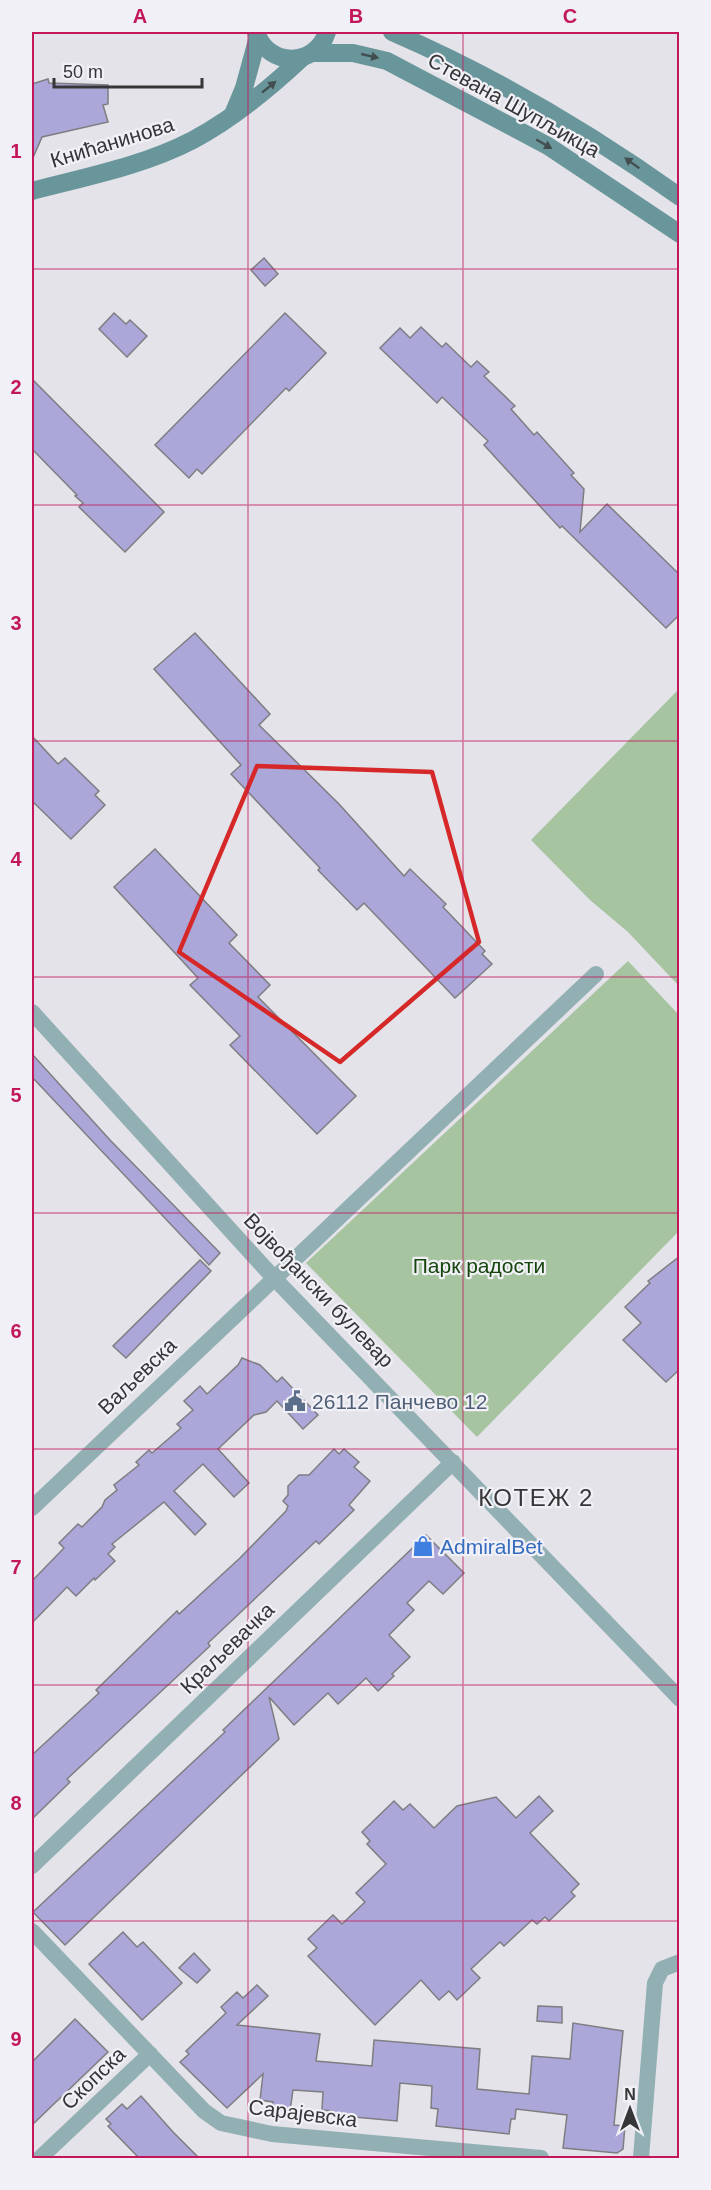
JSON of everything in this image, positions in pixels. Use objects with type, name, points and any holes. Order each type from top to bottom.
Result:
[{"type":"main road","name":"Книћанинова","points":[[32,190],[135,164],[193,140],[257,97],[319,47],[327,32]]},
{"type":"main road","name":"Стевана Шупљикца","points":[[392,32],[478,72],[549,110],[619,154],[680,197]]},
{"type":"main road","name":"Стевана Шупљикца","points":[[257,34],[263,46],[281,58],[353,53],[387,61],[548,146],[680,234]]},
{"type":"main road","points":[[234,112],[244,88],[257,34]]},
{"type":"street","name":"Ваљевска","points":[[32,1508],[273,1277],[596,974]]},
{"type":"street","name":"Војвођански булевар","points":[[32,1012],[273,1277],[680,1699]]},
{"type":"street","name":"Краљевачка","points":[[32,1866],[453,1462]]},
{"type":"street","name":"Сарајевска","points":[[32,1931],[204,2111],[221,2123],[247,2130],[541,2158]]},
{"type":"street","points":[[641,2158],[656,1983],[662,1969],[680,1962]]},
{"type":"street","name":"Скопска","points":[[40,2158],[150,2054]]},
{"type":"highlighted area","points":[[257,766],[432,772],[479,942],[340,1062],[179,952]]},
{"type":"green space","points":[[679,689],[679,986],[628,932],[590,900],[531,840]]},
{"type":"green space","name":"Парк радости","points":[[628,961],[679,1015],[679,1231],[477,1437],[306,1263]]},
{"type":"building","points":[[48,79],[49,83],[108,85],[108,104],[103,105],[108,122],[42,137],[32,160],[32,84]]},
{"type":"building","points":[[264,258],[278,274],[265,286],[251,270]]},
{"type":"building","points":[[114,313],[126,324],[130,320],[147,336],[127,357],[99,329]]},
{"type":"building","points":[[285,313],[326,353],[289,391],[286,388],[202,474],[197,469],[189,478],[155,445]]},
{"type":"building","points":[[421,327],[442,347],[446,343],[471,367],[477,361],[489,372],[484,376],[515,406],[511,409],[534,435],[537,432],[574,473],[571,475],[584,489],[580,532],[607,504],[680,575],[680,614],[666,628],[562,526],[560,528],[484,445],[488,441],[442,397],[437,403],[380,348],[400,328],[410,338]]},
{"type":"building","points":[[32,379],[164,512],[125,552],[79,507],[83,503],[75,496],[77,495],[32,449]]},
{"type":"building","points":[[195,633],[270,714],[259,725],[339,804],[404,876],[410,869],[446,904],[443,907],[485,951],[482,954],[492,964],[455,998],[364,903],[357,910],[318,870],[320,868],[231,774],[241,765],[154,669]]},
{"type":"building","points":[[32,736],[58,764],[65,758],[99,791],[95,795],[105,805],[71,839],[32,801]]},
{"type":"building","points":[[155,849],[237,935],[229,943],[270,985],[258,997],[356,1096],[317,1134],[230,1045],[240,1036],[190,985],[198,978],[114,887]]},
{"type":"building","points":[[32,1054],[110,1140],[220,1253],[209,1265],[32,1077]]},
{"type":"building","points":[[680,1256],[680,1369],[666,1382],[623,1340],[641,1323],[625,1307],[650,1283],[648,1281]]},
{"type":"building","points":[[200,1260],[211,1271],[126,1358],[113,1346]]},
{"type":"building","points":[[242,1358],[260,1365],[277,1382],[282,1377],[318,1415],[303,1429],[277,1401],[266,1412],[254,1415],[218,1449],[249,1483],[234,1497],[203,1464],[174,1491],[206,1524],[195,1535],[164,1502],[112,1544],[115,1547],[108,1554],[115,1561],[95,1580],[94,1578],[76,1596],[67,1587],[32,1623],[32,1581],[64,1548],[59,1543],[78,1524],[82,1527],[102,1507],[105,1500],[117,1490],[114,1485],[139,1465],[136,1462],[149,1450],[152,1453],[181,1428],[177,1424],[193,1410],[184,1401],[200,1386],[207,1394],[238,1365]]},
{"type":"building","points":[[334,1449],[339,1454],[344,1449],[359,1462],[354,1467],[370,1481],[349,1505],[354,1510],[319,1544],[316,1541],[208,1643],[210,1646],[67,1779],[70,1782],[32,1819],[32,1755],[99,1693],[96,1690],[177,1611],[179,1614],[240,1558],[286,1511],[288,1506],[283,1501],[288,1495],[288,1486],[299,1475],[309,1475]]},
{"type":"building","points":[[426,1535],[464,1573],[443,1594],[429,1581],[407,1603],[414,1610],[389,1635],[410,1657],[392,1674],[394,1676],[378,1691],[366,1678],[338,1704],[328,1693],[294,1725],[269,1697],[279,1739],[65,1945],[33,1912],[225,1732],[223,1730]]},
{"type":"building","points":[[539,1796],[553,1811],[530,1833],[579,1884],[571,1892],[575,1896],[549,1921],[545,1917],[537,1924],[532,1920],[504,1946],[500,1942],[471,1969],[480,1978],[457,2000],[449,1991],[439,2000],[421,1980],[375,2025],[308,1956],[317,1948],[308,1939],[333,1915],[342,1924],[365,1902],[356,1893],[386,1864],[367,1844],[370,1841],[362,1832],[394,1801],[403,1810],[410,1804],[434,1828],[457,1806],[496,1797],[516,1818]]},
{"type":"building","points":[[123,1932],[137,1947],[143,1942],[182,1983],[142,2020],[89,1964]]},
{"type":"building","points":[[194,1953],[210,1970],[197,1983],[179,1968]]},
{"type":"building","points":[[257,1985],[268,1996],[237,2025],[320,2034],[316,2061],[372,2066],[374,2040],[480,2049],[477,2089],[529,2094],[532,2056],[570,2059],[573,2023],[623,2031],[614,2125],[625,2126],[623,2149],[617,2153],[563,2148],[567,2115],[516,2109],[515,2119],[511,2119],[509,2134],[436,2126],[438,2109],[431,2108],[432,2086],[400,2083],[397,2121],[333,2115],[333,2111],[322,2110],[323,2092],[293,2090],[290,2111],[272,2109],[273,2102],[260,2100],[263,2074],[227,2108],[180,2062],[189,2054],[186,2051],[226,2013],[221,2007],[237,1992],[243,1998]]},
{"type":"building","points":[[538,2006],[562,2007],[562,2023],[537,2021]]},
{"type":"building","points":[[75,2019],[108,2052],[32,2125],[32,2062]]},
{"type":"building","points":[[141,2096],[199,2158],[139,2158],[108,2126],[111,2124],[106,2119],[122,2104],[127,2109]]},
{"type":"place","name":"26112 Панчево 12","points":[[295,1401]]},
{"type":"place","name":"AdmiralBet","points":[[423,1546]]},
{"type":"district","name":"КОТЕЖ 2","points":[[536,1497]]}]
